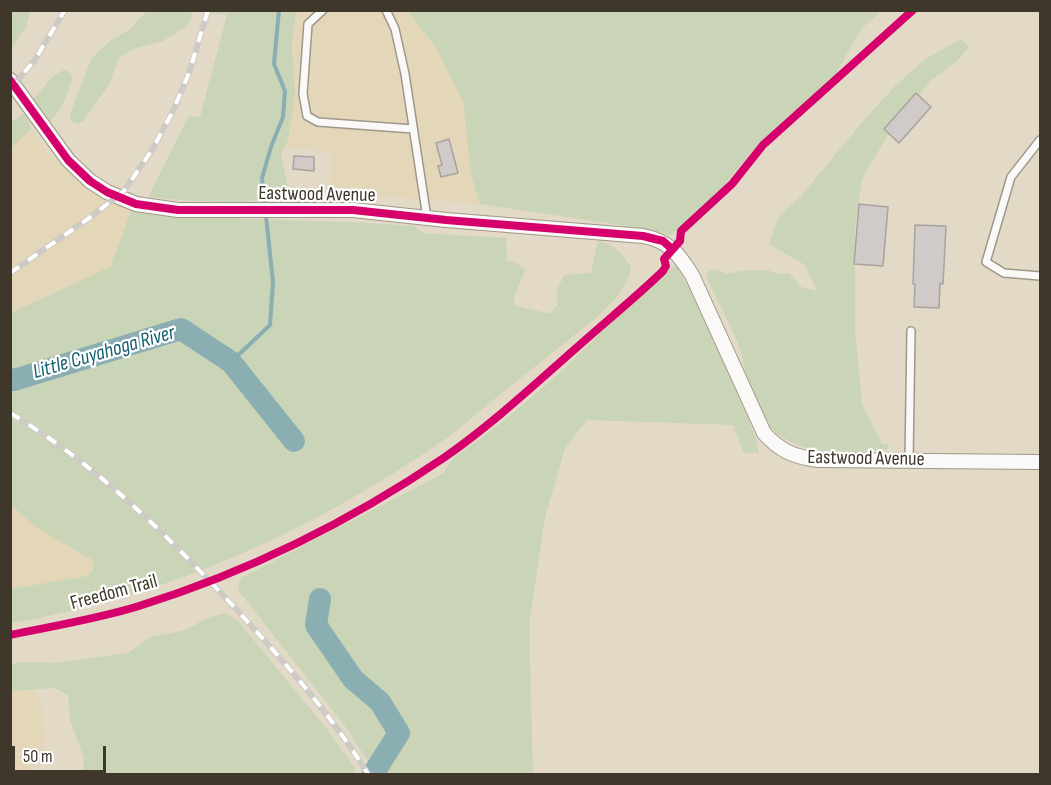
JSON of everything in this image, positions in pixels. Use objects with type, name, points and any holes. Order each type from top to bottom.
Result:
[{"type":"street","name":"Eastwood Avenue","points":[[10,80],[68,160],[90,181],[107,192],[136,204],[156,207],[238,210],[353,210],[643,236],[663,241],[677,253],[692,274],[764,433],[788,454],[818,460],[1041,462]]},
{"type":"lane","points":[[323,10],[308,24],[303,94],[308,116],[318,123],[413,129]]},
{"type":"lane","points":[[386,10],[395,29],[405,74],[426,218]]},
{"type":"lane","points":[[1041,140],[1011,177],[986,262],[1004,273],[1041,276]]},
{"type":"lane","points":[[909,460],[911,331]]},
{"type":"shaded area","points":[[296,11],[407,11],[435,46],[463,101],[471,173],[480,204],[329,192],[332,152],[284,147],[288,140]]},
{"type":"shaded area","points":[[31,129],[46,151],[94,193],[131,211],[110,267],[11,313],[11,148]]},
{"type":"shaded area","points":[[10,505],[37,528],[94,561],[115,579],[11,601]]},
{"type":"shaded area","points":[[10,673],[24,675],[42,700],[45,753],[27,774],[11,774]]},
{"type":"green space","points":[[11,10],[30,11],[26,27],[13,46],[11,55]]},
{"type":"green space","points":[[148,10],[191,11],[192,19],[184,28],[163,41],[133,49],[119,58],[109,85],[83,121],[78,124],[72,121],[70,117],[72,109],[91,59],[110,41],[129,30]]},
{"type":"green space","points":[[192,11],[296,11],[292,48],[295,94],[288,140],[281,154],[289,194],[244,202],[148,197],[189,116],[200,117],[227,15]]},
{"type":"green space","points":[[407,11],[882,11],[861,29],[835,75],[758,144],[702,212],[669,236],[633,227],[480,204],[471,173],[463,101],[435,46]]},
{"type":"green space","points":[[961,39],[969,47],[958,60],[930,81],[885,140],[862,179],[855,226],[855,330],[862,404],[882,444],[889,444],[887,449],[855,452],[822,451],[790,442],[777,433],[763,417],[744,368],[742,354],[706,276],[709,271],[716,269],[726,274],[747,270],[767,270],[778,274],[789,273],[801,287],[817,291],[805,265],[769,244],[779,216],[801,196],[896,85],[924,60]]},
{"type":"green space","points":[[66,70],[73,77],[67,95],[54,117],[50,121],[47,120],[32,100],[56,74]]},
{"type":"green space","points":[[25,113],[31,129],[11,148],[11,122]]},
{"type":"green space","points":[[131,211],[192,217],[414,226],[423,233],[506,238],[507,261],[514,261],[525,270],[516,292],[514,305],[550,314],[557,305],[557,290],[564,275],[591,273],[598,241],[609,244],[617,250],[631,267],[622,289],[597,317],[444,440],[343,503],[237,556],[182,577],[126,596],[11,623],[10,589],[88,576],[93,570],[94,561],[37,528],[11,505],[11,313],[110,267]]},
{"type":"green space","points":[[676,265],[719,344],[757,442],[759,454],[755,452],[744,454],[733,425],[587,420],[565,448],[545,517],[529,625],[533,774],[376,774],[348,730],[238,590],[241,578],[444,473],[451,460],[505,420],[564,369],[635,298]]},
{"type":"green space","points":[[226,613],[239,622],[330,733],[355,768],[356,774],[83,774],[84,758],[70,720],[68,695],[55,688],[11,691],[11,664],[57,663],[128,653],[151,637],[186,630],[207,618]]},
{"type":"building","points":[[916,93],[931,107],[899,143],[884,129]]},
{"type":"building","points":[[449,139],[458,173],[441,177],[438,166],[442,165],[436,143]]},
{"type":"building","points":[[294,156],[314,157],[314,171],[293,169]]},
{"type":"building","points":[[859,204],[888,207],[883,266],[854,264]]},
{"type":"building","points":[[915,225],[946,226],[943,284],[940,283],[939,308],[914,307]]},
{"type":"waterway","points":[[231,362],[270,325],[273,282],[262,178],[283,117],[285,91],[274,64],[279,10]]},
{"type":"waterway","name":"Little Cuyahoga River","points":[[10,379],[14,380],[181,329],[231,362],[294,441]]},
{"type":"waterway","name":"Little Cuyahoga River","points":[[320,599],[316,625],[353,679],[380,702],[399,733],[373,774]]},
{"type":"railway","points":[[10,89],[34,61],[65,10]]},
{"type":"railway","points":[[10,273],[124,191],[152,150],[172,113],[189,73],[208,10]]},
{"type":"railway","points":[[10,413],[42,433],[101,478],[183,553],[288,667],[338,730],[368,774]]},
{"type":"cycle path","name":"Freedom Trail","points":[[10,635],[123,611],[220,577],[298,543],[336,523],[445,457],[512,405],[663,271],[666,266],[664,259],[680,241],[681,231],[732,184],[763,145],[913,10]]},
{"type":"cycle path","points":[[10,80],[68,160],[90,181],[107,192],[136,204],[178,210],[353,210],[643,236],[663,241],[672,249]]}]
